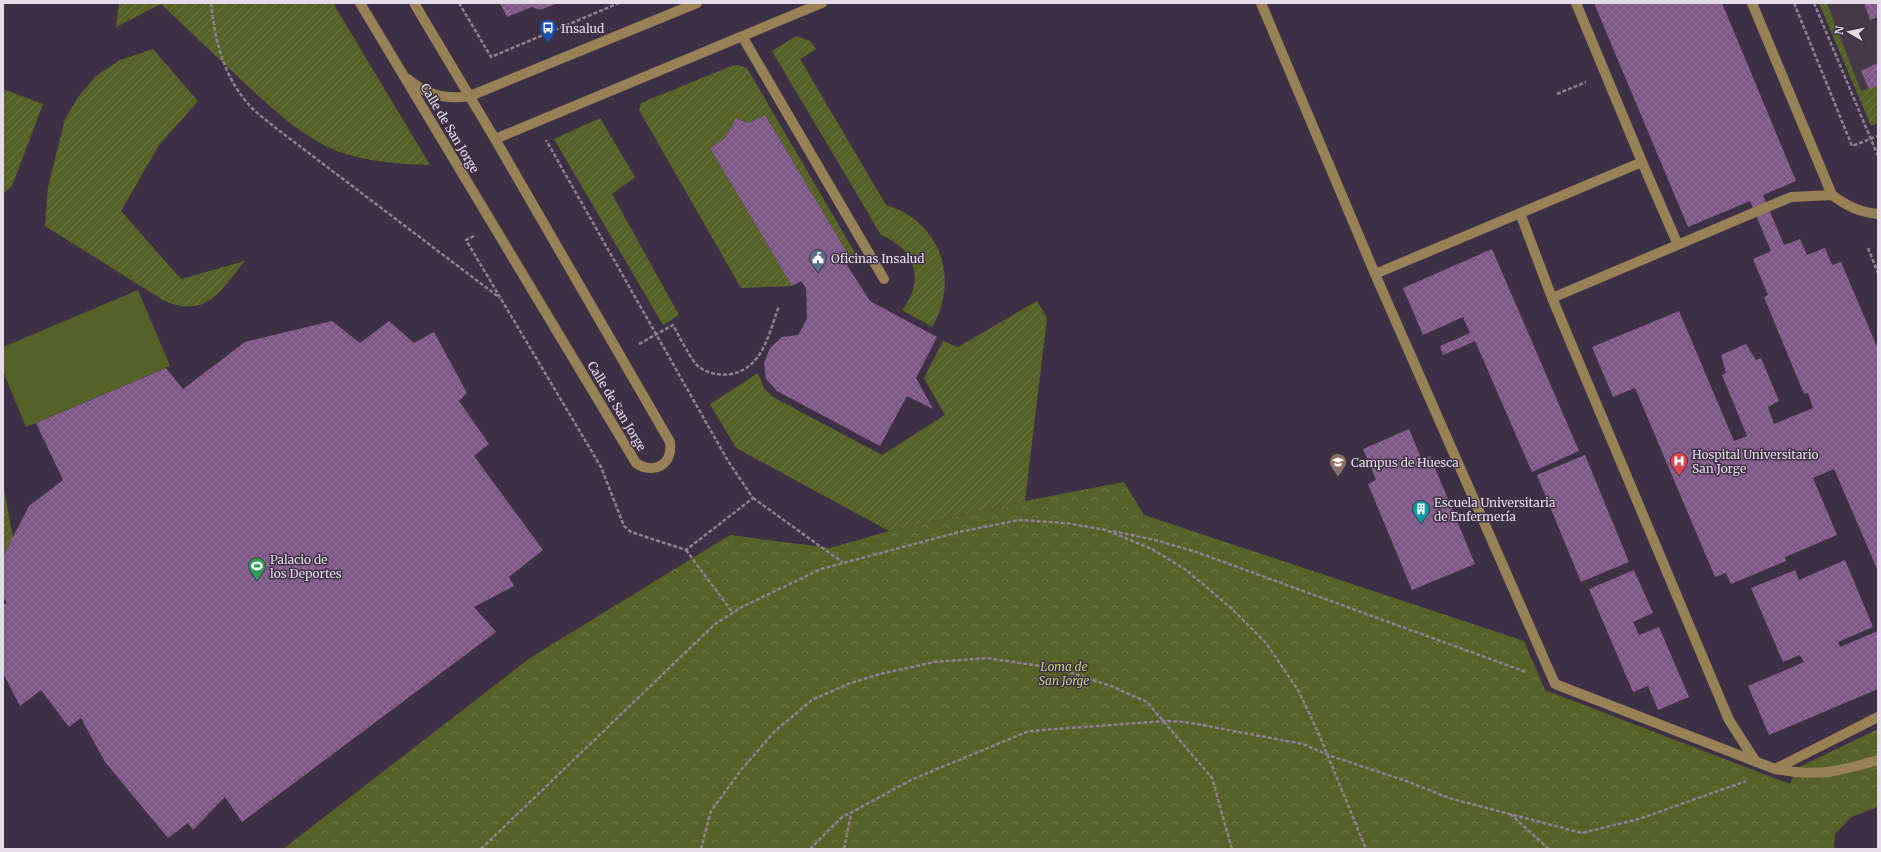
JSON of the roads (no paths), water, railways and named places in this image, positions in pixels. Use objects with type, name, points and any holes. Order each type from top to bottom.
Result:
[{"type":"street","name":"Calle de San Jorge","points":[[360,3],[636,463],[650,469],[658,467],[665,463],[669,456],[670,442],[470,96],[414,3]]},
{"type":"street","points":[[402,73],[422,89],[433,94],[458,98],[470,96],[697,3]]},
{"type":"street","points":[[495,139],[822,3]]},
{"type":"street","points":[[1261,3],[1375,274],[1555,684],[1775,769],[1800,773],[1821,774],[1840,771],[1878,760]]},
{"type":"street","points":[[1576,3],[1678,245]]},
{"type":"street","points":[[1752,3],[1832,195],[1847,206],[1862,212],[1878,214]]},
{"type":"street","points":[[742,36],[884,279]]},
{"type":"street","points":[[1375,274],[1642,162]]},
{"type":"street","points":[[1552,298],[1791,197],[1832,195]]},
{"type":"street","points":[[1520,213],[1552,298],[1729,720],[1756,762]]},
{"type":"street","points":[[1775,769],[1878,717]]},
{"type":"place","name":"Insalud","points":[[548,43]]},
{"type":"place","name":"Oficinas Insalud","points":[[818,273]]},
{"type":"place","name":"Hospital Universitario San Jorge","points":[[1679,476]]},
{"type":"place","name":"Campus de Huesca","points":[[1338,477]]},
{"type":"place","name":"Escuela Universitaria de Enfermería","points":[[1421,524]]},
{"type":"place","name":"Palacio de los Deportes","points":[[257,581]]},
{"type":"park label","name":"Loma de San Jorge","points":[[1064,673]]}]
